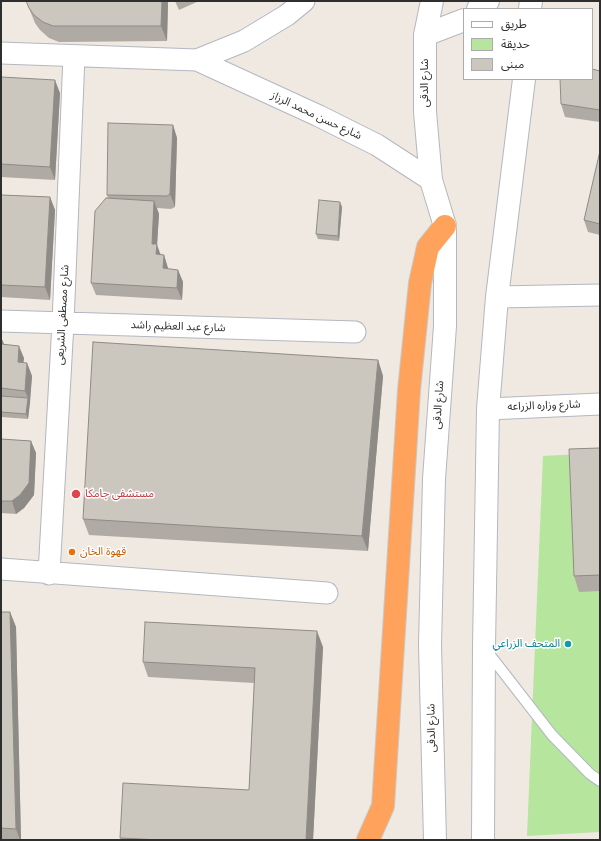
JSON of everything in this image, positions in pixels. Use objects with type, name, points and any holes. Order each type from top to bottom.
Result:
[{"type":"highway","points":[[368,840],[383,806],[409,390],[420,283],[428,247],[445,226]]},
{"type":"main road","name":"شارع الدقى","points":[[432,1],[425,35],[425,112],[431,180],[445,226],[445,326],[434,479],[430,645],[433,811]]},
{"type":"main road","points":[[479,8],[488,1]]},
{"type":"main road","points":[[425,35],[463,20]]},
{"type":"main road","points":[[483,840],[484,647],[488,409],[497,297],[524,80]]},
{"type":"main road","points":[[419,840],[433,811]]},
{"type":"main road","points":[[433,811],[435,840]]},
{"type":"street","name":"شارع حسن محمد الرزاز","points":[[197,60],[244,41],[287,15],[304,1]]},
{"type":"street","name":"شارع حسن محمد الرزاز","points":[[1,53],[197,60],[370,141],[431,180]]},
{"type":"street","name":"شارع مصطفى الشريعى","points":[[49,574],[63,324],[74,56]]},
{"type":"street","points":[[497,297],[600,295]]},
{"type":"street","name":"شارع عبد العظيم راشد","points":[[1,321],[355,332]]},
{"type":"street","name":"شارع وزاره الزراعه","points":[[488,409],[600,404]]},
{"type":"street","points":[[1,570],[327,593]]},
{"type":"lane","points":[[484,647],[552,735],[590,774],[600,781]]},
{"type":"green space","name":"المتحف الزراعي","points":[[600,453],[600,832],[527,836],[543,456]]},
{"type":"building","points":[[26,1],[162,1],[161,26],[53,26],[43,22],[34,15]]},
{"type":"building","points":[[593,69],[600,71],[600,110],[561,104],[560,80],[593,80]]},
{"type":"building","points":[[1,77],[55,80],[50,167],[1,164]]},
{"type":"building","points":[[108,123],[173,125],[170,194],[167,196],[107,195]]},
{"type":"building","points":[[600,151],[600,224],[584,220]]},
{"type":"building","points":[[1,195],[50,197],[45,287],[1,285]]},
{"type":"building","points":[[106,198],[154,201],[152,244],[157,244],[156,254],[164,255],[163,268],[178,270],[177,288],[91,283],[95,211]]},
{"type":"building","points":[[319,200],[340,202],[338,236],[316,234]]},
{"type":"building","points":[[93,342],[378,360],[362,536],[83,519]]},
{"type":"building","points":[[1,344],[19,346],[18,362],[27,363],[25,391],[1,388]]},
{"type":"building","points":[[1,396],[28,398],[26,414],[1,412]]},
{"type":"building","points":[[1,439],[31,441],[29,483],[20,495],[12,501],[1,501]]},
{"type":"building","points":[[600,448],[600,575],[574,576],[569,449]]},
{"type":"building","points":[[1,612],[10,612],[16,829],[1,828]]},
{"type":"building","points":[[145,622],[317,631],[306,840],[160,840],[120,838],[123,783],[249,790],[255,668],[143,662]]},
{"type":"place","name":"مستشفى جامكا","points":[[76,494]]},
{"type":"place","name":"قهوة الخان","points":[[72,552]]},
{"type":"place","name":"المتحف الزراعي","points":[[568,644]]}]
